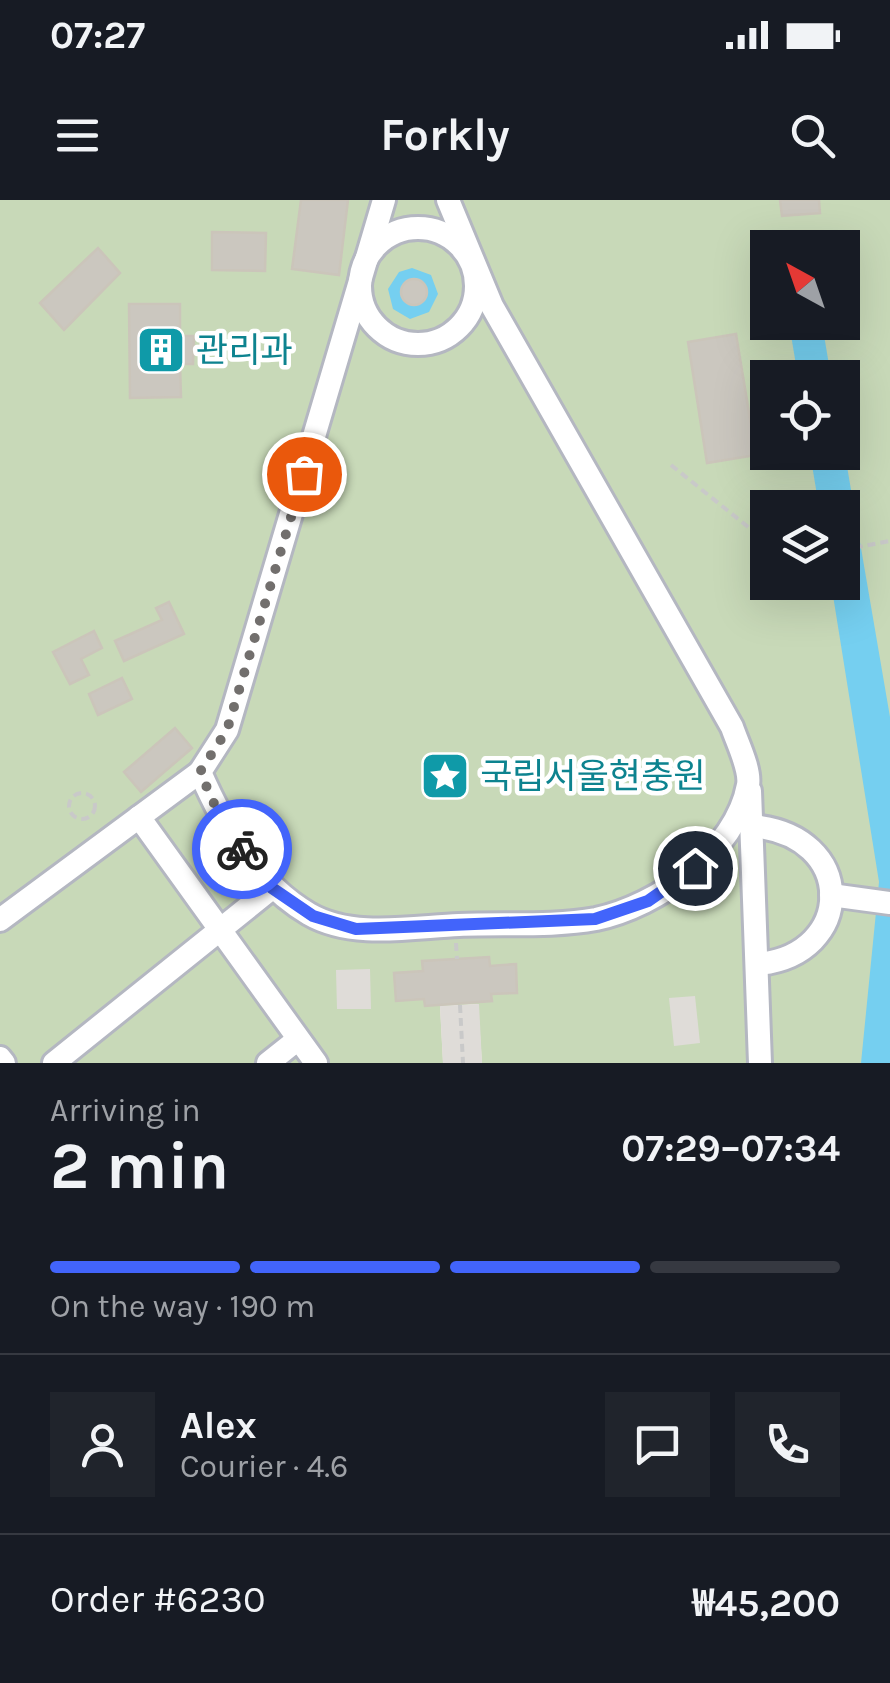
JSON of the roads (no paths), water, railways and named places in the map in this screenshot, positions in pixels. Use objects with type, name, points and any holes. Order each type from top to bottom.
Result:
[{"type":"lane","points":[[0,920],[200,772],[227,730],[384,200]]},
{"type":"lane","points":[[448,200],[472,264],[732,727],[750,782],[760,1063]]},
{"type":"lane","points":[[414,228],[448,236],[472,264],[474,303],[464,321],[432,343],[392,339],[365,311],[361,272],[380,242],[414,228]]},
{"type":"lane","points":[[200,772],[216,808],[272,888],[313,916],[356,929],[595,919],[648,901],[695,868],[732,826],[750,782]]},
{"type":"lane","points":[[139,817],[316,1063]]},
{"type":"lane","points":[[751,826],[779,828],[800,837],[816,852],[828,872],[831,895],[827,918],[815,939],[797,954],[757,964]]},
{"type":"lane","points":[[54,1063],[272,888]]},
{"type":"lane","points":[[831,895],[890,904]]},
{"type":"lane","points":[[268,1063],[297,1040]]},
{"type":"water","points":[[412,268],[431,275],[438,294],[429,312],[410,319],[393,309],[388,289],[399,272]]},
{"type":"water","points":[[792,340],[825,340],[828,360],[795,360]]},
{"type":"water","points":[[813,470],[848,470],[851,490],[816,490]]},
{"type":"water","points":[[860,542],[890,717],[890,1063],[861,1063],[879,882],[834,600],[860,600]]},
{"type":"place","name":"관리과","points":[[161,350]]},
{"type":"place","name":"국립서울현충원","points":[[445,776]]}]
